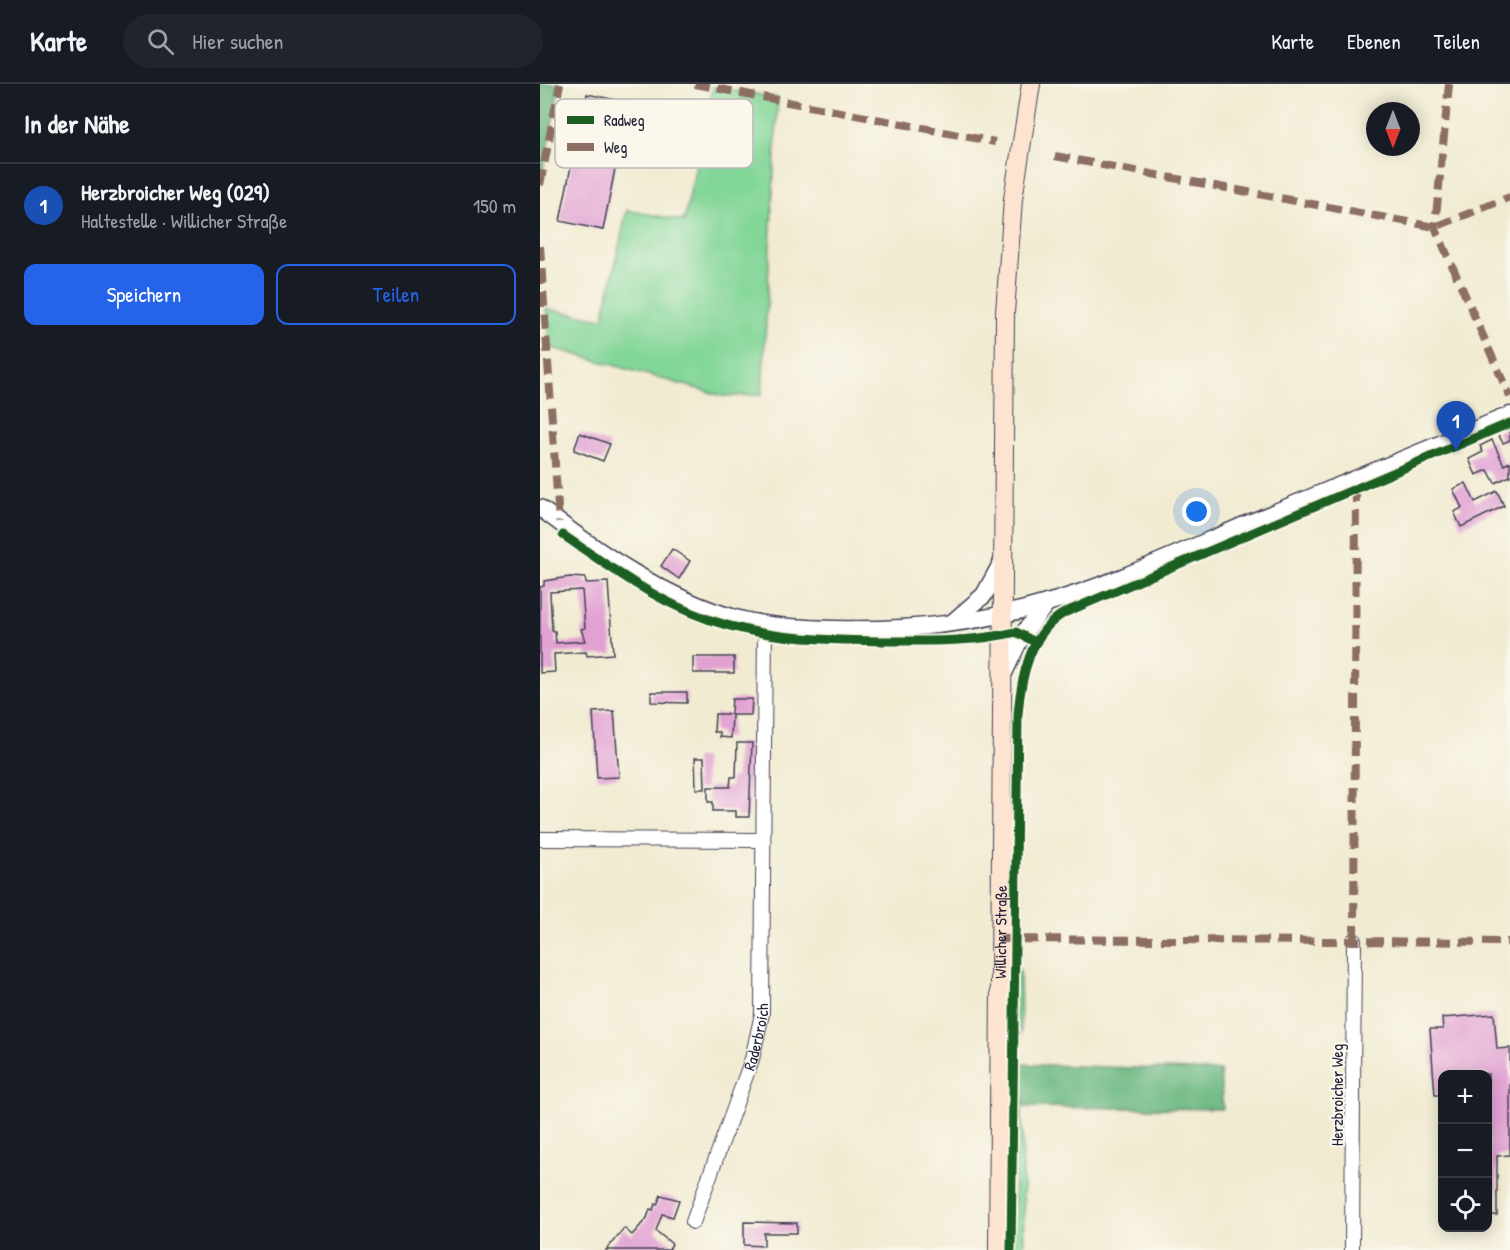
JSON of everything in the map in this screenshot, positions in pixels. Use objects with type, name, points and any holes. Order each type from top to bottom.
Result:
[{"type":"main road","name":"Willicher Straße","points":[[998,1250],[1003,418],[1010,225],[1017,162],[1031,84]]},
{"type":"street","points":[[540,508],[594,546],[674,594],[715,612],[765,624],[858,630],[953,622],[1002,615],[1047,603],[1116,579],[1510,415]]},
{"type":"street","points":[[953,622],[984,595],[1002,560]]},
{"type":"street","points":[[1002,678],[1022,635],[1047,603]]},
{"type":"street","name":"Raderbroich","points":[[693,1222],[752,1059],[759,1032],[764,988],[765,624]]},
{"type":"street","points":[[540,839],[764,840]]},
{"type":"street","name":"Herzbroicher Weg","points":[[1352,1250],[1354,940]]},
{"type":"green space","points":[[540,84],[560,84],[557,99],[555,99],[540,185]]},
{"type":"green space","points":[[713,87],[778,98],[762,395],[723,396],[549,347],[546,309],[603,319],[627,210],[684,221],[695,168],[753,168],[753,99],[710,99]]},
{"type":"green space","points":[[1012,945],[1011,1064],[1007,1064],[1008,949]]},
{"type":"green space","points":[[1020,970],[1024,1250],[1014,1250],[1016,971]]},
{"type":"green space","points":[[1020,1064],[1220,1071],[1223,1109],[1024,1107]]},
{"type":"building","points":[[587,94],[611,99],[586,99]]},
{"type":"building","points":[[571,168],[615,168],[603,230],[560,221]]},
{"type":"building","points":[[1510,426],[1510,440],[1503,443],[1497,432]]},
{"type":"building","points":[[580,433],[610,444],[603,461],[574,450]]},
{"type":"building","points":[[1492,440],[1504,465],[1510,462],[1510,476],[1495,483],[1488,470],[1476,475],[1469,459],[1483,452],[1480,446]]},
{"type":"building","points":[[1466,483],[1475,502],[1497,491],[1504,506],[1461,527],[1454,512],[1462,508],[1453,489]]},
{"type":"building","points":[[672,549],[690,561],[679,579],[661,566]]},
{"type":"building","points":[[570,577],[585,578],[586,583],[608,582],[613,654],[587,656],[586,652],[554,654],[555,672],[540,673],[540,587],[544,586],[544,581]],"holes":[[[582,590],[585,628],[581,629],[585,641],[556,643],[555,631],[552,631],[550,592]]]},
{"type":"building","points":[[693,657],[734,657],[734,673],[693,673]]},
{"type":"building","points":[[651,692],[687,692],[687,703],[651,702]]},
{"type":"building","points":[[732,699],[752,699],[751,715],[732,715],[731,738],[720,737],[720,732],[714,732],[715,714],[731,714]]},
{"type":"building","points":[[614,711],[619,777],[597,778],[593,712]]},
{"type":"building","points":[[737,743],[752,743],[749,817],[736,817],[736,811],[713,811],[713,802],[708,802],[708,787],[730,787],[731,777],[736,777]]},
{"type":"building","points":[[695,758],[704,758],[705,789],[696,789]]},
{"type":"building","points":[[1494,1014],[1497,1049],[1510,1048],[1510,1155],[1497,1156],[1497,1215],[1492,1215],[1492,1070],[1438,1070],[1438,1095],[1435,1095],[1430,1029],[1443,1029],[1442,1018]]},
{"type":"building","points":[[661,1195],[679,1200],[673,1217],[662,1214],[656,1231],[672,1244],[669,1250],[606,1250],[624,1228],[632,1235],[647,1218],[650,1209],[653,1210],[655,1204],[657,1205]]},
{"type":"building","points":[[744,1222],[797,1223],[797,1233],[764,1233],[764,1246],[744,1245]]},
{"type":"marked path","points":[[557,99],[560,84]]},
{"type":"marked path","points":[[695,84],[995,142]]},
{"type":"marked path","points":[[1449,84],[1435,227],[1510,397]]},
{"type":"marked path","points":[[540,185],[555,109]]},
{"type":"marked path","points":[[1055,156],[1435,227],[1510,197]]},
{"type":"marked path","points":[[540,246],[559,522]]},
{"type":"marked path","points":[[1354,940],[1356,484]]},
{"type":"marked path","points":[[1000,939],[1510,942]]},
{"type":"cycle path","points":[[1011,1250],[1018,714],[1025,670],[1036,643],[1054,620],[1066,612],[1510,423]]},
{"type":"cycle path","points":[[563,535],[658,597],[692,613],[740,629],[789,637],[889,641],[969,639],[1016,632],[1037,643]]},
{"type":"place","name":"Herzbroicher Weg (029)","points":[[1456,451]]}]
